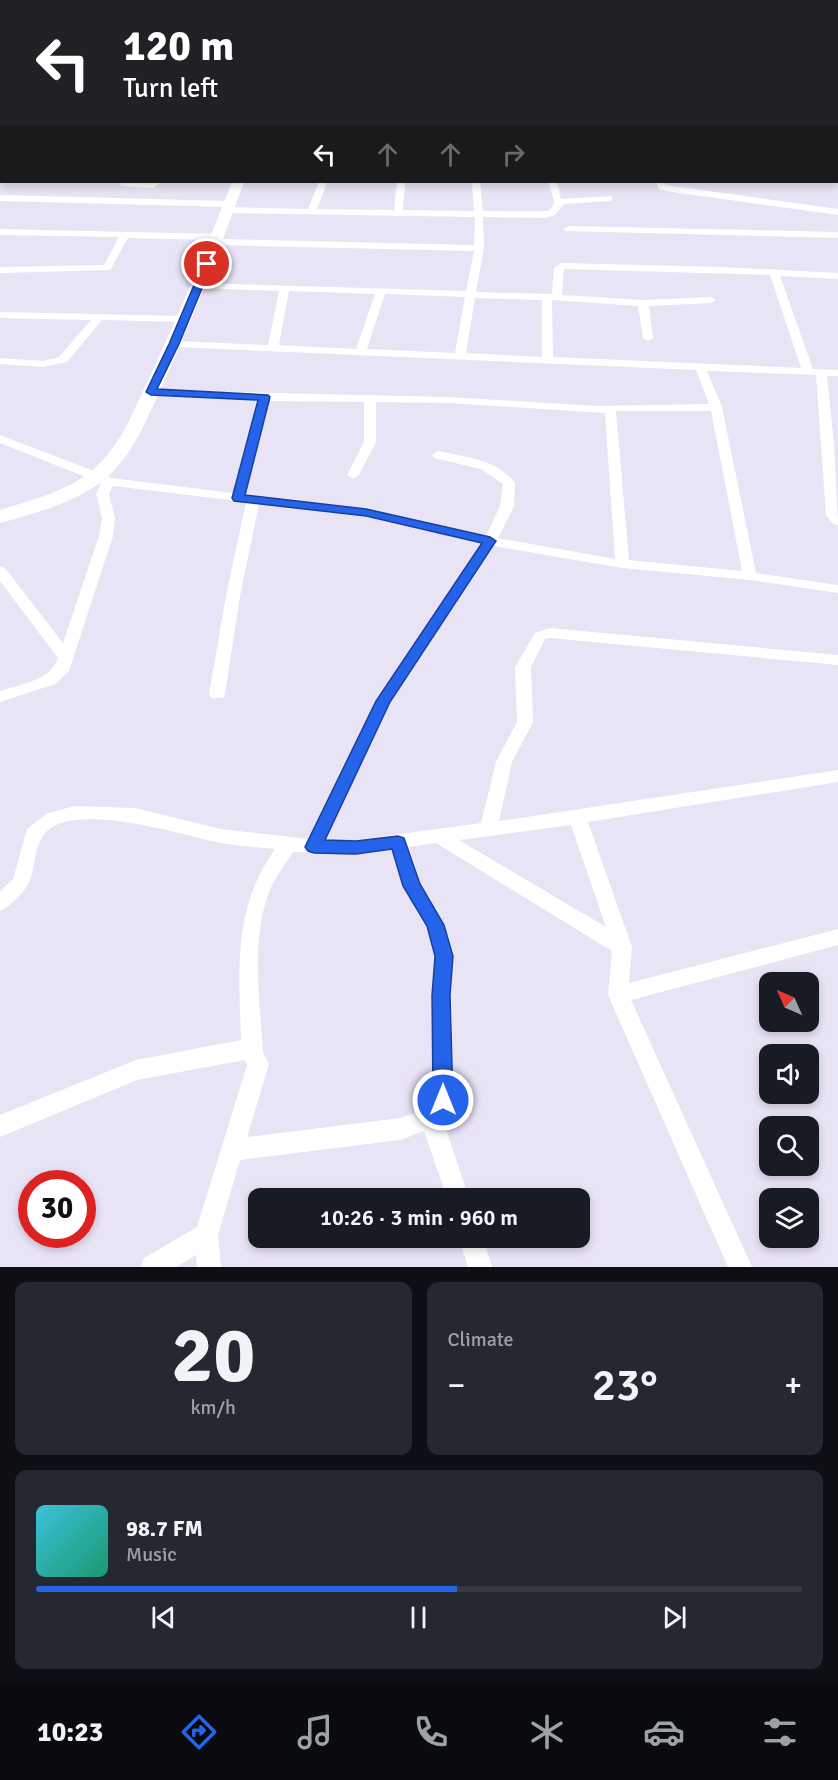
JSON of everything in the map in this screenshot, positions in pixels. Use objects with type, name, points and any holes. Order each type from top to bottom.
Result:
[{"type":"street","points":[[124,184],[155,183]]},
{"type":"street","points":[[0,697],[49,680],[61,671],[64,656],[106,536],[109,515],[102,495],[104,479],[126,442],[174,344],[238,183]]},
{"type":"street","points":[[311,212],[323,183]]},
{"type":"street","points":[[398,211],[401,183]]},
{"type":"street","points":[[460,356],[479,249],[476,183]]},
{"type":"street","points":[[553,183],[552,188],[558,203]]},
{"type":"street","points":[[660,183],[662,187],[672,189],[838,212]]},
{"type":"street","points":[[0,198],[311,212],[398,211],[546,215],[552,213],[558,203],[609,198]]},
{"type":"street","points":[[568,229],[838,235]]},
{"type":"street","points":[[0,232],[479,249]]},
{"type":"street","points":[[0,270],[107,268],[125,235]]},
{"type":"street","points":[[548,360],[552,297],[559,268],[562,266],[838,276]]},
{"type":"street","points":[[774,273],[808,371]]},
{"type":"street","points":[[199,285],[552,297],[643,303],[711,300]]},
{"type":"street","points":[[273,348],[285,288]]},
{"type":"street","points":[[360,353],[381,291]]},
{"type":"street","points":[[643,303],[648,338]]},
{"type":"street","points":[[0,315],[184,319]]},
{"type":"street","points":[[0,361],[43,364],[63,360],[99,317]]},
{"type":"street","points":[[174,344],[838,373]]},
{"type":"street","points":[[700,366],[716,407],[750,576]]},
{"type":"street","points":[[821,372],[832,410],[827,458],[833,515],[838,521]]},
{"type":"street","points":[[151,392],[264,397],[449,400],[602,408],[716,407]]},
{"type":"street","points":[[217,694],[246,499],[264,397]]},
{"type":"street","points":[[353,475],[370,442],[370,399]]},
{"type":"street","points":[[602,408],[612,414],[622,564]]},
{"type":"street","points":[[0,439],[104,479],[366,513],[490,541],[622,564],[750,576],[838,589]]},
{"type":"street","points":[[314,847],[384,701],[490,541],[507,506],[508,483],[502,474],[485,465],[438,455]]},
{"type":"street","points":[[0,517],[104,479]]},
{"type":"street","points":[[0,571],[64,656]]},
{"type":"street","points":[[488,830],[504,762],[525,722],[523,667],[540,636],[550,633],[838,660]]},
{"type":"street","points":[[0,903],[21,882],[33,834],[52,819],[74,813],[135,815],[221,836],[314,847],[356,847],[578,817],[838,776]]},
{"type":"street","points":[[578,817],[622,947],[618,995],[740,1267]]},
{"type":"street","points":[[440,837],[622,947]]},
{"type":"street","points":[[233,1150],[400,1129],[431,1118],[443,1100],[441,995],[444,956],[435,925],[412,886],[398,842]]},
{"type":"street","points":[[209,1267],[206,1234],[258,1064],[252,1053],[249,942],[253,915],[262,885],[289,844]]},
{"type":"street","points":[[618,995],[838,937]]},
{"type":"street","points":[[0,1126],[136,1070],[243,1049],[252,1053]]},
{"type":"street","points":[[431,1118],[455,1188]]},
{"type":"street","points":[[153,1267],[206,1234]]},
{"type":"street","points":[[474,1248],[480,1267]]},
{"type":"route","points":[[207,264],[174,344],[151,392],[264,397],[238,498],[366,513],[490,541],[384,701],[314,847],[356,847],[398,842],[412,886],[435,925],[444,956],[441,995],[443,1100]]}]
